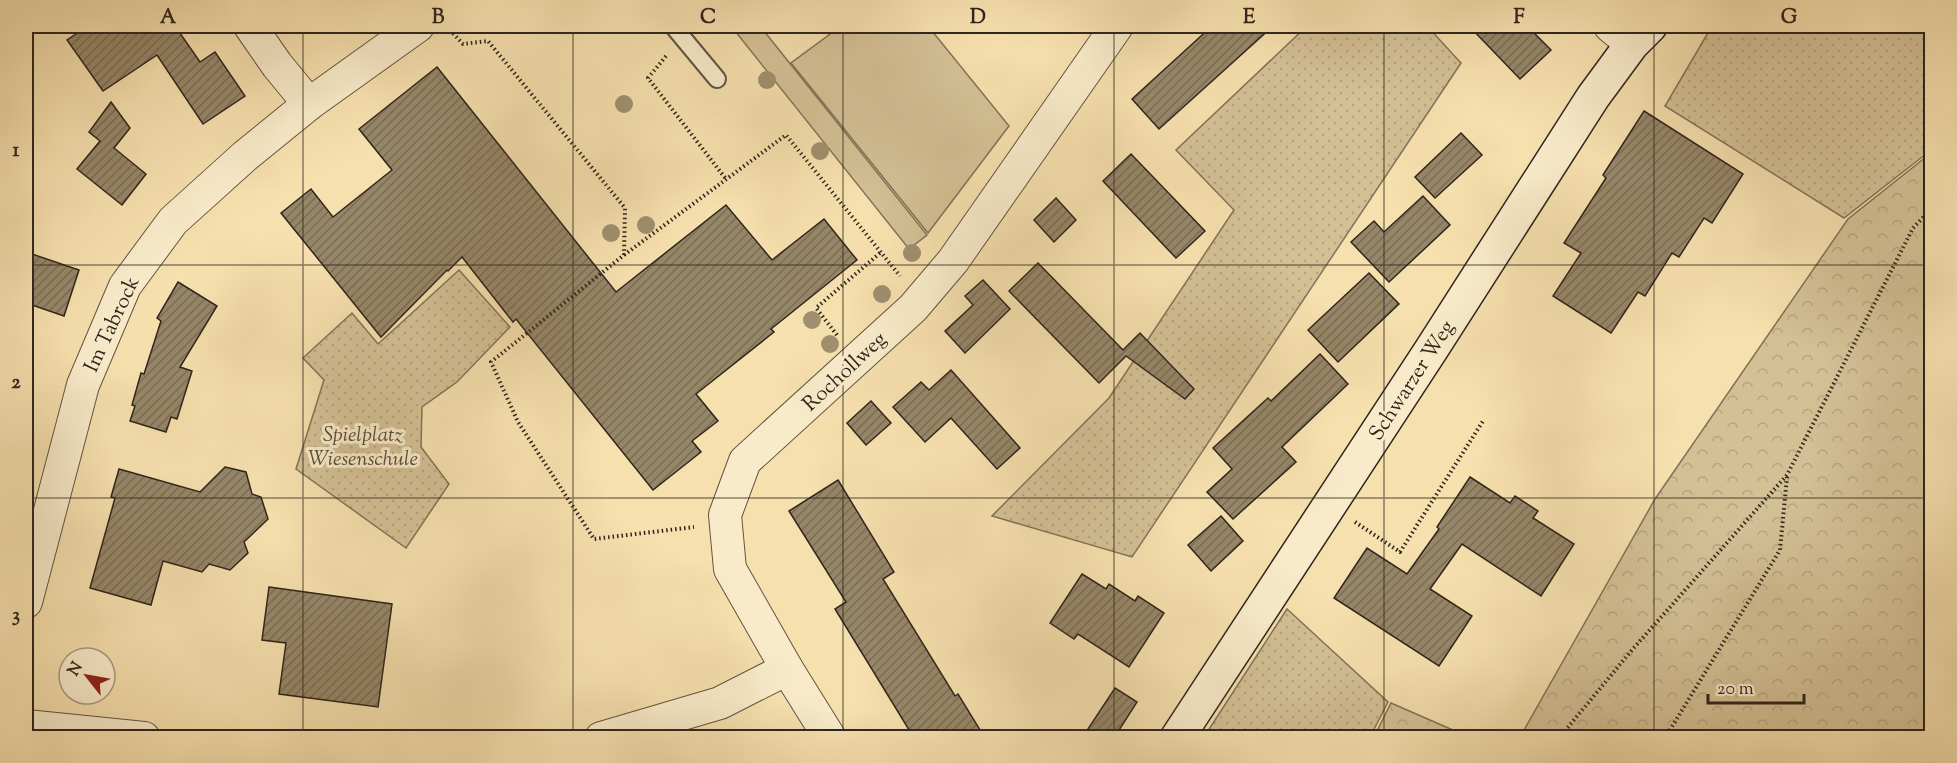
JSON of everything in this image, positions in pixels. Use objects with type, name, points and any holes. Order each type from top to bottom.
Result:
[{"type":"street","points":[[250,26],[277,65],[309,104]]},
{"type":"street","name":"Im Tabrock","points":[[26,602],[83,385],[125,285],[173,221],[245,156],[309,104],[418,26]]},
{"type":"street","name":"Rochollweg","points":[[830,738],[730,568],[725,515],[745,461],[857,360],[920,299],[953,261],[1117,26]]},
{"type":"street","name":"Schwarzer Weg","points":[[1177,738],[1593,97],[1631,32]]},
{"type":"street","points":[[601,738],[720,703],[788,669]]},
{"type":"street","points":[[26,726],[144,738]]},
{"type":"lane","points":[[677,31],[717,79]]},
{"type":"path","points":[[445,26],[463,44],[488,41],[625,208],[624,255]]},
{"type":"path","points":[[677,31],[648,78],[726,179]]},
{"type":"path","points":[[725,515],[700,526],[594,539],[518,422],[491,362],[624,255],[786,135],[880,253],[920,299]]},
{"type":"path","points":[[1559,738],[1632,650],[1788,475],[1913,228],[1932,208]]},
{"type":"path","points":[[857,360],[816,308],[880,253]]},
{"type":"path","points":[[1329,505],[1400,552],[1483,421]]},
{"type":"path","points":[[1665,738],[1780,550],[1788,475]]},
{"type":"green space","points":[[731,26],[760,26],[927,235],[909,249]]},
{"type":"green space","points":[[841,26],[928,26],[1009,126],[928,233],[791,63]]},
{"type":"green space","points":[[1307,26],[1427,26],[1461,63],[1132,557],[992,516],[1109,398],[1234,210],[1176,150]]},
{"type":"green space","points":[[1712,26],[1931,26],[1931,150],[1844,218],[1665,106]]},
{"type":"green space","points":[[1931,153],[1931,737],[1520,737],[1655,499],[1848,219]]},
{"type":"green space","name":"Spielplatz Wiesenschule","points":[[459,270],[510,327],[457,382],[422,407],[421,447],[449,484],[406,548],[296,469],[324,380],[303,358],[352,313],[378,344]]},
{"type":"green space","points":[[1287,609],[1388,702],[1370,737],[1204,737]]},
{"type":"green space","points":[[1391,703],[1469,737],[1374,737]]},
{"type":"building","points":[[88,26],[175,26],[200,62],[215,52],[245,96],[203,124],[157,55],[103,91],[67,40]]},
{"type":"building","points":[[1212,26],[1273,26],[1159,129],[1132,99]]},
{"type":"building","points":[[1469,26],[1527,26],[1551,50],[1520,79]]},
{"type":"building","points":[[437,67],[616,292],[726,205],[772,260],[824,219],[857,260],[771,329],[774,332],[696,394],[718,421],[692,441],[701,452],[653,490],[516,319],[513,322],[462,257],[381,337],[281,213],[311,189],[333,217],[392,170],[359,129]]},
{"type":"building","points":[[111,102],[130,128],[114,148],[146,174],[122,205],[77,169],[100,141],[89,132]]},
{"type":"building","points":[[1644,111],[1743,174],[1712,223],[1704,218],[1679,257],[1672,253],[1645,296],[1638,292],[1611,333],[1553,296],[1581,253],[1564,243],[1606,178],[1603,175]]},
{"type":"building","points":[[1461,133],[1482,155],[1435,198],[1415,177]]},
{"type":"building","points":[[1131,154],[1205,231],[1176,258],[1103,181]]},
{"type":"building","points":[[1423,196],[1450,225],[1389,282],[1351,242],[1374,221],[1384,232]]},
{"type":"building","points":[[1056,198],[1076,220],[1054,242],[1034,220]]},
{"type":"building","points":[[26,252],[79,270],[64,316],[26,303]]},
{"type":"building","points":[[1038,263],[1123,350],[1140,333],[1194,389],[1185,399],[1126,356],[1099,383],[1009,291]]},
{"type":"building","points":[[1369,273],[1399,304],[1338,362],[1308,330]]},
{"type":"building","points":[[983,280],[1010,309],[965,353],[945,331],[973,305],[965,296]]},
{"type":"building","points":[[178,282],[217,306],[180,367],[192,371],[177,419],[171,417],[166,432],[130,421],[141,373],[144,374],[161,321],[157,318]]},
{"type":"building","points":[[1320,354],[1348,384],[1282,447],[1296,462],[1233,519],[1207,492],[1232,469],[1213,448],[1268,398],[1271,401]]},
{"type":"building","points":[[951,370],[1020,448],[997,469],[951,418],[925,442],[893,407],[921,382],[929,390]]},
{"type":"building","points":[[871,401],[891,423],[866,445],[847,423]]},
{"type":"building","points":[[225,467],[246,472],[252,494],[261,497],[268,519],[244,542],[248,553],[230,570],[209,564],[202,572],[163,561],[151,605],[90,588],[115,498],[111,497],[119,469],[200,492]]},
{"type":"building","points":[[1470,477],[1510,503],[1515,496],[1538,511],[1533,518],[1574,544],[1541,596],[1462,544],[1430,589],[1472,616],[1439,666],[1334,598],[1367,548],[1407,574],[1439,529],[1437,527]]},
{"type":"building","points":[[838,480],[894,572],[883,579],[955,696],[958,694],[985,738],[914,738],[835,609],[846,602],[789,511]]},
{"type":"building","points":[[1221,516],[1243,541],[1211,571],[1188,545]]},
{"type":"building","points":[[1082,574],[1106,589],[1109,584],[1135,601],[1138,596],[1164,613],[1129,667],[1078,634],[1074,639],[1050,623]]},
{"type":"building","points":[[269,587],[392,604],[378,707],[279,694],[286,643],[262,640]]},
{"type":"building","points":[[1115,688],[1137,702],[1114,738],[1082,738]]}]
